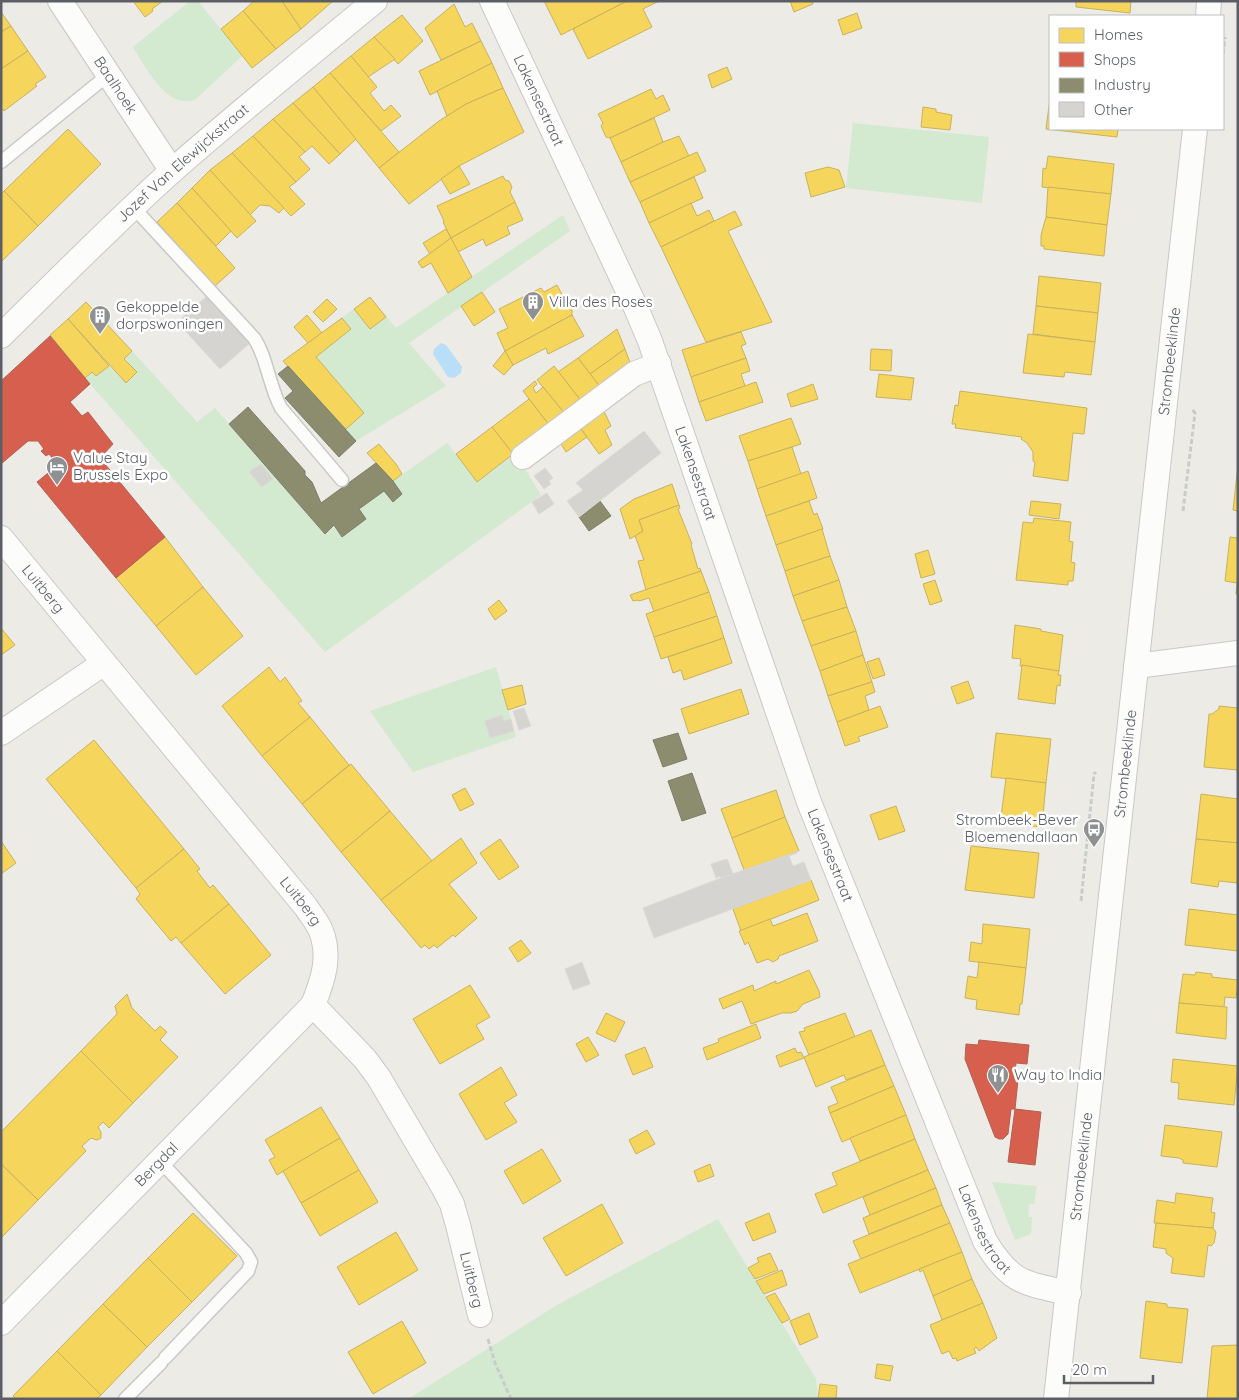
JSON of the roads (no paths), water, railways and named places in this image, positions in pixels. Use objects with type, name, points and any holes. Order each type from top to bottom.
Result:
[{"type":"street","name":"Baalhoek","points":[[60,1],[172,171]]},
{"type":"street","name":"Jozef Van Elewijckstraat","points":[[1,336],[172,171],[218,130],[375,1]]},
{"type":"street","name":"Lakensestraat","points":[[492,1],[636,308],[659,364],[812,810],[985,1241],[996,1259],[1012,1276],[1031,1284],[1068,1294]]},
{"type":"street","points":[[1208,15],[1209,1]]},
{"type":"street","name":"Strombeeklinde","points":[[1056,1399],[1195,130]]},
{"type":"street","points":[[523,457],[634,374],[659,364]]},
{"type":"street","name":"Luitberg","points":[[1,538],[306,907],[321,930],[327,951],[324,972],[313,1005],[365,1059],[379,1078],[442,1185],[452,1204],[480,1315]]},
{"type":"street","points":[[1136,666],[1238,653]]},
{"type":"street","points":[[1,733],[104,662]]},
{"type":"street","name":"Bergdal","points":[[1,1323],[313,1005]]},
{"type":"lane","points":[[1,162],[108,75]]},
{"type":"lane","points":[[133,207],[254,338],[281,408],[342,480]]},
{"type":"lane","points":[[125,1399],[248,1272],[250,1262],[246,1253],[160,1161]]},
{"type":"water","points":[[441,343],[446,345],[462,367],[461,373],[454,378],[448,377],[433,354],[434,349]]},
{"type":"place","name":"Villa des Roses","points":[[533,321]]},
{"type":"place","name":"Gekoppelde dorpswoningen","points":[[100,335]]},
{"type":"place","name":"Value Stay Brussels Expo","points":[[57,486]]},
{"type":"place","name":"Strombeek-Bever Bloemendallaan","points":[[1094,848]]},
{"type":"place","name":"Way to India","points":[[998,1094]]}]
